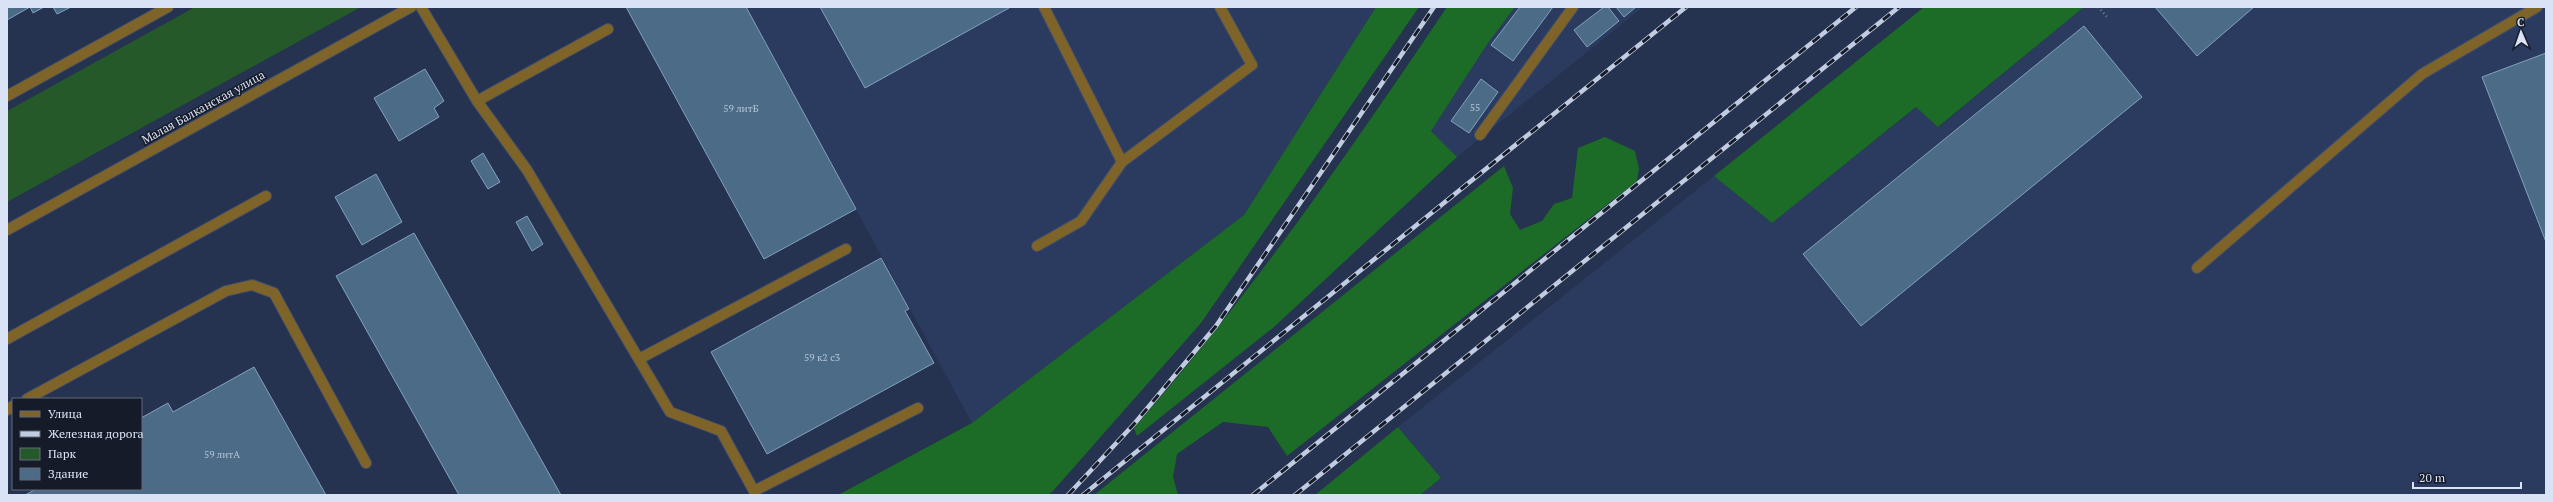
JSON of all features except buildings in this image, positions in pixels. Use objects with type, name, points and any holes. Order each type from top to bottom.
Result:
[{"type":"street","points":[[7,96],[168,7]]},
{"type":"street","name":"Малая Балканская улица","points":[[7,230],[411,7]]},
{"type":"street","points":[[421,7],[477,101],[527,170],[670,412],[721,431],[754,491],[918,408]]},
{"type":"street","points":[[1044,7],[1122,162]]},
{"type":"street","points":[[1037,246],[1081,221],[1122,162],[1252,65],[1220,7]]},
{"type":"street","points":[[1480,135],[1573,7]]},
{"type":"street","points":[[2197,268],[2422,74],[2537,7]]},
{"type":"street","points":[[477,101],[608,29]]},
{"type":"street","points":[[7,338],[266,196]]},
{"type":"street","points":[[639,359],[846,249]]},
{"type":"street","points":[[29,398],[226,291],[252,285],[274,293],[366,463]]},
{"type":"path","points":[[2098,7],[2108,18]]},
{"type":"shaded area","points":[[746,7],[1376,7],[1244,215],[972,423]]},
{"type":"shaded area","points":[[1515,7],[1643,7],[1457,157],[1431,131],[1488,43]]},
{"type":"shaded area","points":[[2084,7],[2546,7],[2546,495],[1420,495],[1441,478],[1398,427],[1714,176],[1772,223],[1917,107],[1939,127]]},
{"type":"green space","points":[[195,7],[361,7],[7,202],[7,111]]},
{"type":"green space","points":[[1376,7],[1419,7],[1201,323],[1053,491],[1048,495],[838,495],[972,423],[1244,215]]},
{"type":"green space","points":[[1447,7],[1515,7],[1488,43],[1431,131],[1457,157],[1274,327],[1137,436],[1134,428],[1177,378],[1258,275],[1335,169]]},
{"type":"green space","points":[[1924,7],[2084,7],[1938,127],[1916,107],[1772,223],[1714,176]]},
{"type":"green space","points":[[1605,137],[1635,151],[1639,169],[1637,181],[1287,456],[1268,427],[1223,422],[1177,454],[1173,477],[1178,495],[1094,495],[1504,166],[1513,188],[1510,214],[1520,230],[1542,221],[1554,204],[1572,198],[1578,148]]},
{"type":"green space","points":[[1398,427],[1441,478],[1420,495],[1315,495]]},
{"type":"railway","points":[[1068,495],[1135,423],[1216,326],[1434,7]]},
{"type":"railway","points":[[1083,495],[1686,7]]},
{"type":"railway","points":[[1253,495],[1856,7]]},
{"type":"railway","points":[[1295,495],[1899,7]]}]
